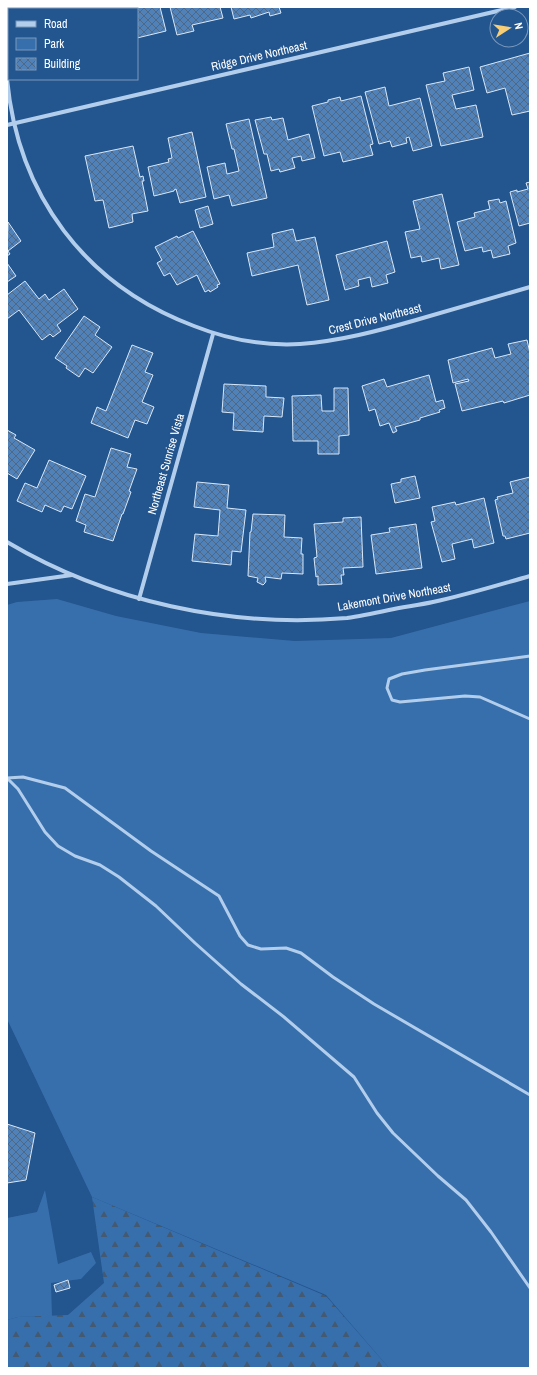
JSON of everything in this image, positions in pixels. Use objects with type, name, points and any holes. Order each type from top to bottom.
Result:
[{"type":"street","name":"Ridge Drive Northeast","points":[[7,125],[515,7]]},
{"type":"street","name":"Crest Drive Northeast","points":[[7,79],[14,124],[26,163],[38,191],[63,229],[92,263],[113,282],[138,300],[170,317],[213,334],[248,341],[271,344],[329,342],[359,336],[530,287]]},
{"type":"street","name":"Northeast Sunrise Vista","points":[[139,599],[213,334]]},
{"type":"street","name":"Lakemont Drive Northeast","points":[[7,542],[26,553],[72,575],[139,599],[212,614],[269,620],[348,618],[434,602],[530,576]]},
{"type":"street","name":"Lakemont Drive Northeast","points":[[7,584],[72,575]]},
{"type":"lane","points":[[530,656],[402,674],[389,679],[386,688],[392,700],[400,702],[465,696],[480,697],[530,719]]},
{"type":"lane","points":[[7,778],[23,778],[65,788],[151,851],[219,896],[240,936],[248,945],[261,949],[286,948],[300,953],[374,1004],[530,1094]]},
{"type":"lane","points":[[7,778],[18,789],[45,832],[58,846],[75,856],[100,865],[119,877],[156,906],[195,944],[241,984],[284,1017],[354,1077],[377,1113],[393,1133],[438,1176],[466,1200],[491,1232],[530,1288]]},
{"type":"green space","points":[[57,599],[116,616],[201,633],[295,641],[391,638],[530,601],[530,1368],[389,1368],[326,1295],[92,1197],[7,1019],[7,605],[17,602]]},
{"type":"green space","points":[[45,1190],[58,1264],[91,1252],[96,1263],[81,1279],[51,1283],[52,1316],[18,1317],[7,1320],[7,1218],[37,1212]]},
{"type":"green space","points":[[92,1197],[326,1296],[389,1368],[7,1368],[7,1320],[18,1317],[68,1315],[104,1283]]},
{"type":"building","points":[[160,7],[166,31],[138,38],[138,8],[122,8]]},
{"type":"building","points":[[170,7],[220,7],[223,18],[192,25],[194,31],[177,35]]},
{"type":"building","points":[[231,7],[279,7],[281,13],[270,16],[269,12],[251,18],[250,15],[234,19]]},
{"type":"building","points":[[530,53],[530,111],[512,115],[505,88],[487,93],[480,67]]},
{"type":"building","points":[[469,67],[474,90],[452,95],[456,109],[476,105],[483,137],[441,146],[426,85],[445,81],[443,73]]},
{"type":"building","points":[[385,87],[389,106],[420,98],[432,146],[413,151],[409,137],[406,138],[407,143],[392,147],[390,141],[379,144],[365,92]]},
{"type":"building","points":[[361,96],[373,144],[370,145],[373,155],[343,162],[340,152],[324,156],[312,106],[340,97],[341,101]]},
{"type":"building","points":[[271,117],[272,120],[283,118],[288,140],[309,134],[315,158],[302,161],[301,156],[292,158],[295,168],[280,172],[279,169],[271,171],[267,154],[264,154],[255,120]]},
{"type":"building","points":[[249,119],[267,198],[232,206],[229,195],[214,199],[207,167],[225,163],[227,174],[239,171],[226,124]]},
{"type":"building","points":[[192,132],[206,197],[180,203],[176,189],[174,191],[154,196],[148,167],[169,162],[168,159],[172,158],[168,138]]},
{"type":"building","points":[[133,146],[140,177],[143,176],[144,181],[142,181],[148,211],[132,214],[133,222],[109,228],[103,200],[95,201],[85,156]]},
{"type":"building","points":[[530,182],[530,223],[519,226],[510,192],[528,189],[526,183]]},
{"type":"building","points":[[442,194],[459,265],[441,269],[439,258],[422,262],[421,256],[411,258],[405,232],[420,229],[413,201]]},
{"type":"building","points":[[499,199],[500,203],[506,201],[516,243],[508,246],[510,254],[493,258],[491,250],[483,252],[482,247],[465,251],[457,222],[475,217],[474,213],[490,209],[488,201]]},
{"type":"building","points":[[208,206],[213,224],[200,228],[195,210]]},
{"type":"building","points":[[8,222],[21,241],[8,251],[10,254],[7,256]]},
{"type":"building","points":[[293,229],[296,241],[315,237],[329,300],[307,305],[298,265],[252,276],[247,253],[274,247],[272,234]]},
{"type":"building","points":[[193,231],[220,284],[210,292],[209,290],[205,292],[197,275],[177,285],[170,273],[164,276],[157,263],[162,260],[155,247],[177,236],[178,238]]},
{"type":"building","points":[[387,241],[395,272],[386,275],[388,283],[372,287],[370,277],[358,280],[359,286],[345,290],[336,255]]},
{"type":"building","points":[[7,263],[16,276],[7,282]]},
{"type":"building","points":[[25,281],[39,299],[45,294],[49,300],[64,289],[78,309],[57,325],[61,331],[53,337],[50,334],[42,340],[19,310],[7,319],[7,295]]},
{"type":"building","points":[[84,316],[100,327],[95,335],[112,347],[93,373],[85,368],[79,377],[55,358]]},
{"type":"building","points":[[527,340],[530,353],[530,395],[504,403],[503,401],[462,411],[455,384],[469,381],[468,379],[453,383],[448,360],[492,348],[495,358],[511,354],[508,344]]},
{"type":"building","points":[[132,345],[153,353],[145,372],[153,375],[142,402],[154,407],[147,424],[135,420],[128,438],[91,423],[97,407],[106,411]]},
{"type":"building","points":[[429,375],[436,402],[443,400],[445,408],[439,410],[440,412],[420,418],[420,420],[395,427],[397,431],[393,433],[389,423],[380,426],[375,409],[369,411],[362,386],[384,379],[387,387]]},
{"type":"building","points":[[224,384],[266,386],[266,397],[284,398],[282,417],[264,416],[263,432],[233,430],[234,413],[222,412]]},
{"type":"building","points":[[334,388],[348,388],[349,435],[339,436],[339,454],[318,454],[318,441],[293,441],[292,396],[321,395],[322,411],[334,411]]},
{"type":"building","points":[[7,430],[16,435],[14,438],[35,450],[17,479],[7,473]]},
{"type":"building","points":[[111,448],[131,454],[127,467],[137,469],[129,491],[131,492],[113,541],[84,532],[86,525],[76,521],[85,494],[95,497]]},
{"type":"building","points":[[49,460],[86,476],[72,509],[64,506],[61,512],[45,505],[42,512],[17,501],[25,483],[37,488]]},
{"type":"building","points":[[415,476],[420,498],[395,503],[391,484],[401,482],[401,479]]},
{"type":"building","points":[[530,477],[530,533],[506,539],[505,536],[503,536],[495,500],[498,499],[497,497],[513,493],[510,482]]},
{"type":"building","points":[[197,482],[229,485],[227,508],[246,510],[241,552],[232,551],[231,565],[192,561],[195,534],[218,536],[220,510],[194,507]]},
{"type":"building","points":[[484,498],[494,543],[474,548],[472,539],[452,544],[455,559],[442,562],[431,522],[435,521],[432,507],[455,502],[456,505]]},
{"type":"building","points":[[253,514],[285,515],[284,537],[302,538],[301,554],[303,554],[303,574],[282,573],[281,579],[265,577],[266,581],[263,585],[257,582],[258,578],[248,576],[250,532]]},
{"type":"building","points":[[361,517],[363,567],[343,568],[344,575],[341,575],[342,584],[318,585],[318,576],[316,577],[314,558],[317,557],[314,524],[343,522],[343,518]]},
{"type":"building","points":[[416,524],[422,568],[376,574],[371,535],[390,532],[389,528]]},
{"type":"building","points":[[7,1124],[35,1133],[26,1180],[7,1183]]},
{"type":"building","points":[[68,1280],[70,1288],[56,1292],[54,1285]]}]
